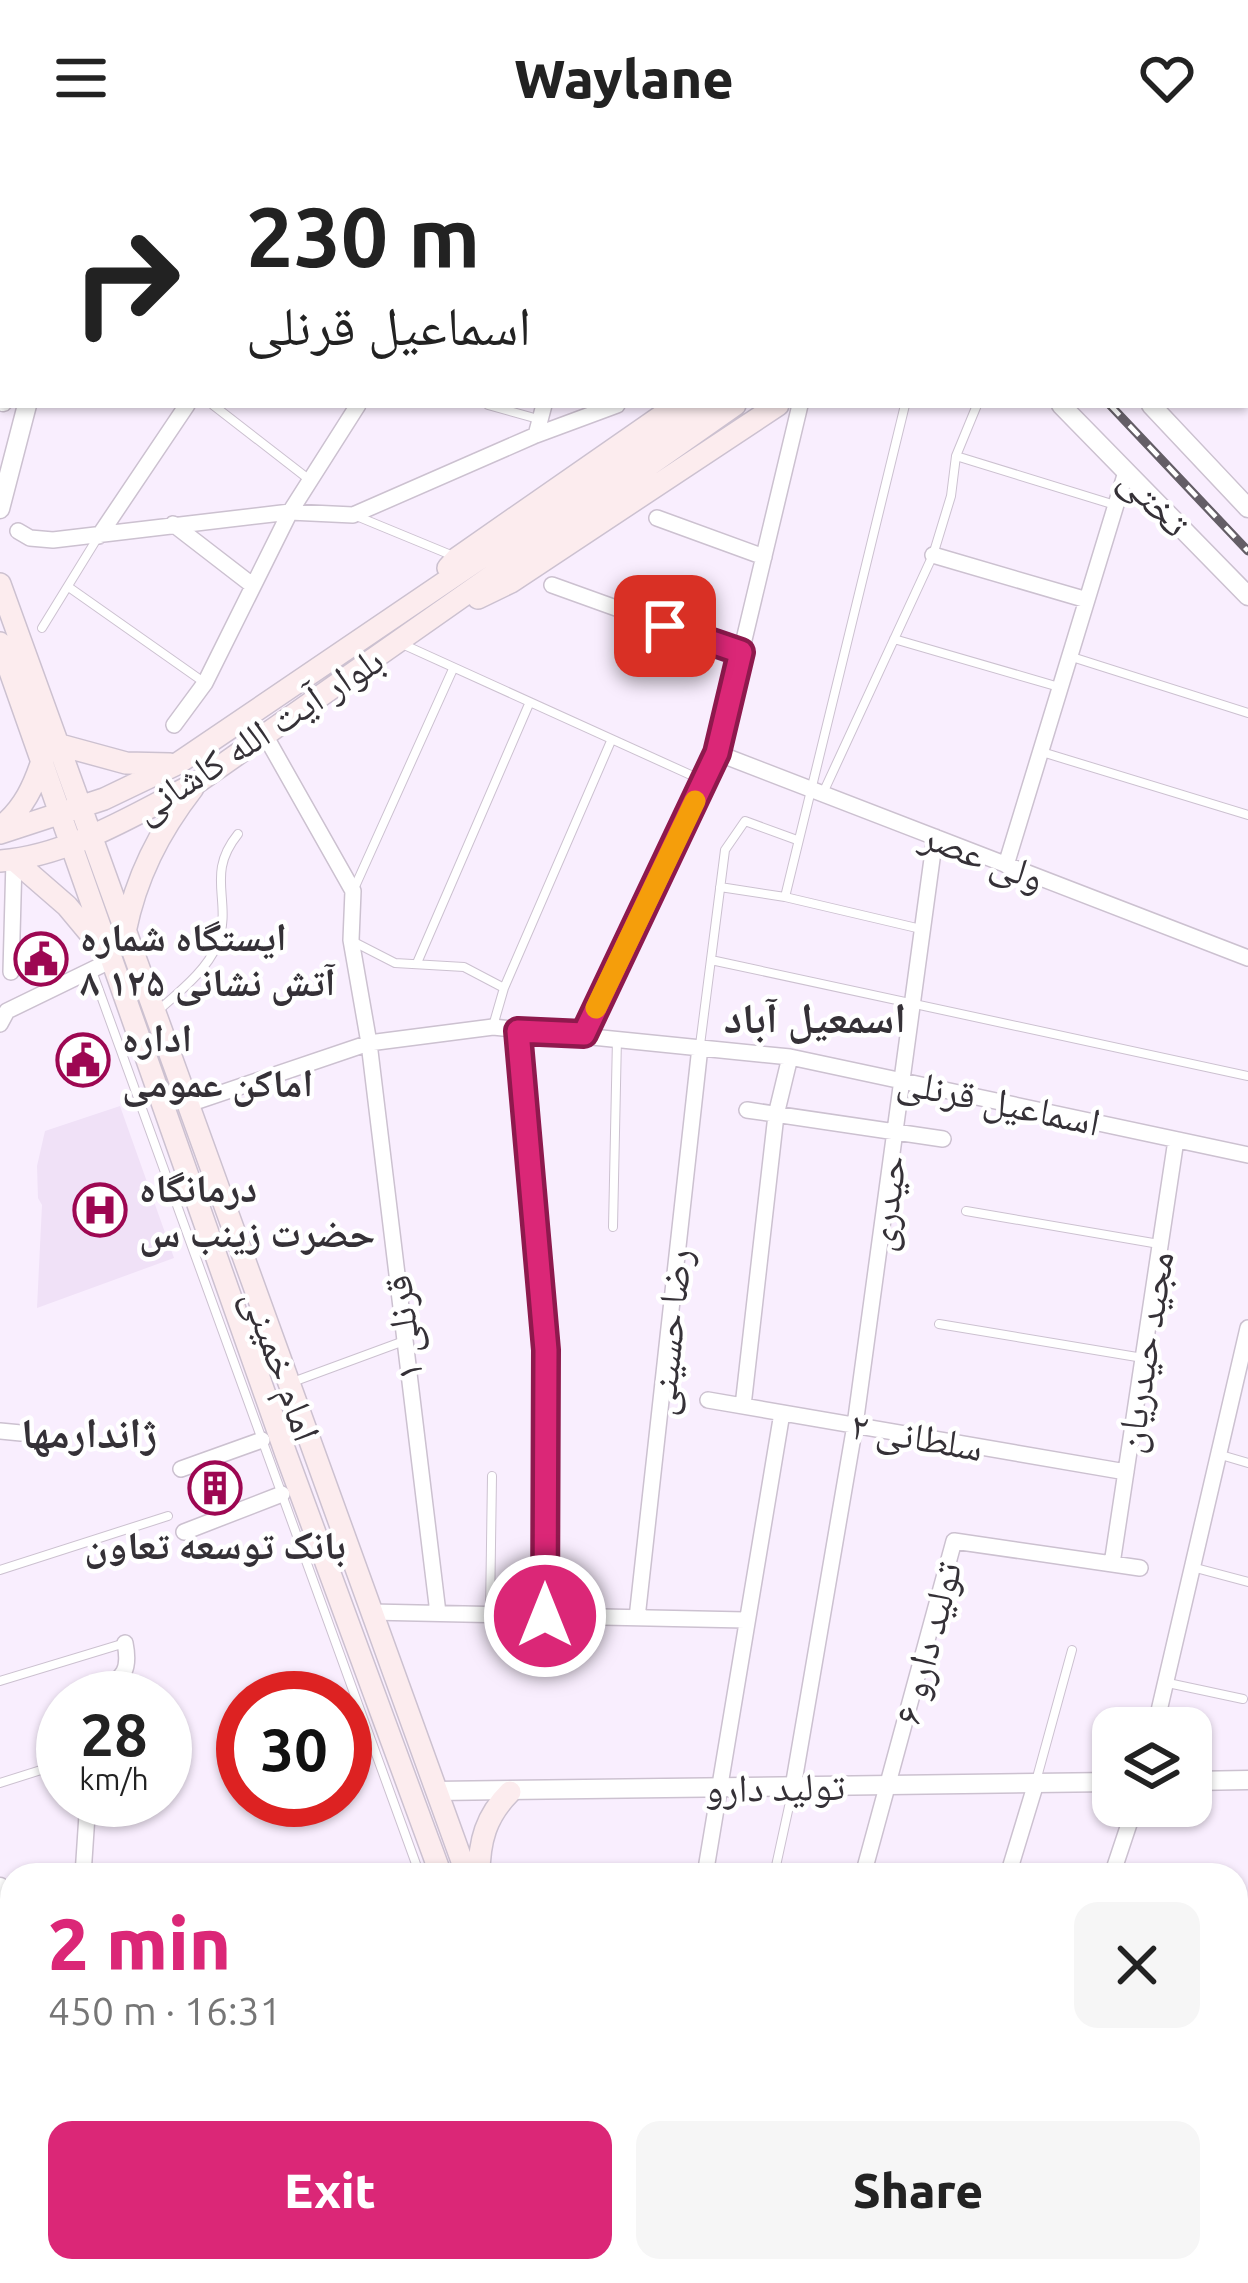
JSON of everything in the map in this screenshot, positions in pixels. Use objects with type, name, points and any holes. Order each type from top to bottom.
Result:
[{"type":"main road","name":"بلوار آیت الله کاشانی","points":[[424,596],[457,558],[673,408]]},
{"type":"main road","name":"بلوار آیت الله کاشانی","points":[[7,860],[82,838],[197,782],[400,644],[721,408]]},
{"type":"main road","name":"بلوار آیت الله کاشانی","points":[[0,830],[72,810],[176,764],[424,596],[721,408]]},
{"type":"main road","name":"بلوار آیت الله کاشانی","points":[[439,616],[511,582],[773,408]]},
{"type":"main road","name":"امام خمینی","points":[[0,584],[82,838],[125,932],[463,1863]]},
{"type":"main road","name":"امام خمینی","points":[[0,643],[51,752]]},
{"type":"main road","points":[[0,830],[19,813],[51,752],[127,763],[176,764]]},
{"type":"main road","points":[[125,932],[148,858],[164,826],[197,782]]},
{"type":"main road","name":"امام خمینی","points":[[82,838],[102,965],[437,1863]]},
{"type":"main road","points":[[7,860],[67,906],[102,965]]},
{"type":"main road","points":[[480,1863],[484,1828],[510,1792]]},
{"type":"street","points":[[0,508],[26,408]]},
{"type":"street","points":[[99,536],[185,408]]},
{"type":"street","points":[[174,725],[205,683],[290,512],[356,408]]},
{"type":"street","points":[[18,531],[53,541],[290,512],[353,514],[540,420],[602,408]]},
{"type":"street","points":[[717,753],[799,408]]},
{"type":"street","name":"تختی","points":[[1064,408],[1248,596]]},
{"type":"street","points":[[1153,408],[1248,508]]},
{"type":"street","points":[[1006,865],[1126,472]]},
{"type":"street","points":[[657,518],[764,557]]},
{"type":"street","points":[[173,524],[252,585]]},
{"type":"street","points":[[933,555],[1087,600]]},
{"type":"street","points":[[552,585],[741,652]]},
{"type":"street","points":[[266,737],[352,890]]},
{"type":"street","name":"ولی عصر","points":[[717,753],[1248,958]]},
{"type":"street","name":"حیدری","points":[[793,1787],[855,1425],[934,837]]},
{"type":"street","points":[[7,860],[11,972]]},
{"type":"street","name":"قرنلی ۱","points":[[352,890],[351,940],[368,1043],[438,1613]]},
{"type":"street","points":[[0,1024],[7,1011],[102,965]]},
{"type":"street","name":"اسماعیل قرنلی","points":[[186,1105],[368,1043],[493,1028],[790,1057],[1248,1155]]},
{"type":"street","points":[[518,1031],[546,1350],[545,1616]]},
{"type":"street","name":"رضا حسینی","points":[[637,1618],[700,1046]]},
{"type":"street","points":[[743,1406],[776,1115],[790,1057]]},
{"type":"street","points":[[747,1110],[943,1139]]},
{"type":"street","name":"مجید حیدریان","points":[[1112,1564],[1176,1140]]},
{"type":"street","points":[[1160,1707],[1248,1333]]},
{"type":"street","name":"۲ سلطانی","points":[[708,1400],[1126,1472]]},
{"type":"street","points":[[707,1863],[782,1413]]},
{"type":"street","points":[[0,1431],[21,1433]]},
{"type":"street","points":[[181,1469],[262,1440]]},
{"type":"street","points":[[184,1532],[282,1495]]},
{"type":"street","name":"تولید دارو ۶","points":[[889,1786],[954,1541],[1140,1568]]},
{"type":"street","points":[[370,1612],[745,1620]]},
{"type":"street","points":[[125,1643],[126,1671]]},
{"type":"street","points":[[1212,1781],[1248,1780]]},
{"type":"street","name":"تولید دارو","points":[[436,1791],[1092,1783]]},
{"type":"street","points":[[1012,1863],[1036,1784]]},
{"type":"street","points":[[867,1863],[889,1786]]},
{"type":"street","points":[[84,1863],[86,1827]]},
{"type":"street","points":[[1116,1863],[1128,1827]]},
{"type":"lane","points":[[217,408],[311,481]]},
{"type":"lane","points":[[498,408],[540,420]]},
{"type":"lane","points":[[816,792],[904,408]]},
{"type":"lane","points":[[785,897],[797,840],[816,792],[933,555],[951,496],[956,456],[976,408]]},
{"type":"lane","points":[[956,456],[1116,505]]},
{"type":"lane","points":[[353,514],[457,558]]},
{"type":"lane","points":[[42,628],[99,536]]},
{"type":"lane","points":[[70,588],[205,683]]},
{"type":"lane","points":[[894,639],[1060,688]]},
{"type":"lane","points":[[400,644],[704,781]]},
{"type":"lane","points":[[1070,656],[1248,713]]},
{"type":"lane","points":[[352,890],[453,669]]},
{"type":"lane","points":[[417,963],[529,704]]},
{"type":"lane","points":[[493,1028],[504,988],[611,740]]},
{"type":"lane","points":[[1041,752],[1248,814]]},
{"type":"lane","points":[[584,1034],[717,753]]},
{"type":"lane","points":[[700,1046],[725,850],[745,821],[797,840]]},
{"type":"lane","points":[[154,1015],[195,977],[216,945],[223,910],[223,853],[238,834]]},
{"type":"lane","points":[[720,887],[923,929]]},
{"type":"lane","points":[[351,940],[394,963],[464,967],[504,988]]},
{"type":"lane","points":[[711,960],[1248,1076]]},
{"type":"lane","name":"امام خمینی","points":[[102,965],[262,1440],[416,1863]]},
{"type":"lane","points":[[613,1227],[617,1038]]},
{"type":"lane","points":[[966,1211],[1160,1244]]},
{"type":"lane","points":[[939,1324],[1143,1358]]},
{"type":"lane","points":[[289,1383],[404,1341]]},
{"type":"lane","points":[[1219,1455],[1248,1463]]},
{"type":"lane","points":[[490,1615],[492,1476]]},
{"type":"lane","points":[[0,1570],[168,1516]]},
{"type":"lane","points":[[1192,1568],[1248,1582]]},
{"type":"lane","points":[[0,1681],[125,1643]]},
{"type":"lane","points":[[1036,1784],[1072,1650]]},
{"type":"lane","points":[[1166,1682],[1243,1699]]},
{"type":"lane","points":[[0,1783],[36,1772]]},
{"type":"lane","points":[[777,1863],[793,1787]]},
{"type":"shaded area","name":"درمانگاه حضرت زینب س","points":[[120,1106],[174,1258],[37,1308],[42,1205],[37,1166],[45,1131]]},
{"type":"railway","points":[[1113,408],[1248,551]]},
{"type":"slow traffic","points":[[596,1008],[695,801]]},
{"type":"place","name":"ایستگاه شماره ۸ آتش نشانی ۱۲۵","points":[[41,959]]},
{"type":"place","name":"اداره اماکن عمومی","points":[[83,1060]]},
{"type":"place","name":"درمانگاه حضرت زینب س","points":[[100,1210]]},
{"type":"place","name":"بانک توسعه تعاون","points":[[215,1488]]},
{"type":"district","name":"اسمعیل آباد","points":[[815,1018]]},
{"type":"district","name":"ژاندارمها","points":[[89,1433]]},
{"type":"route","points":[[545,1616],[546,1350],[518,1031],[584,1034],[717,753],[741,652],[665,626]]}]
